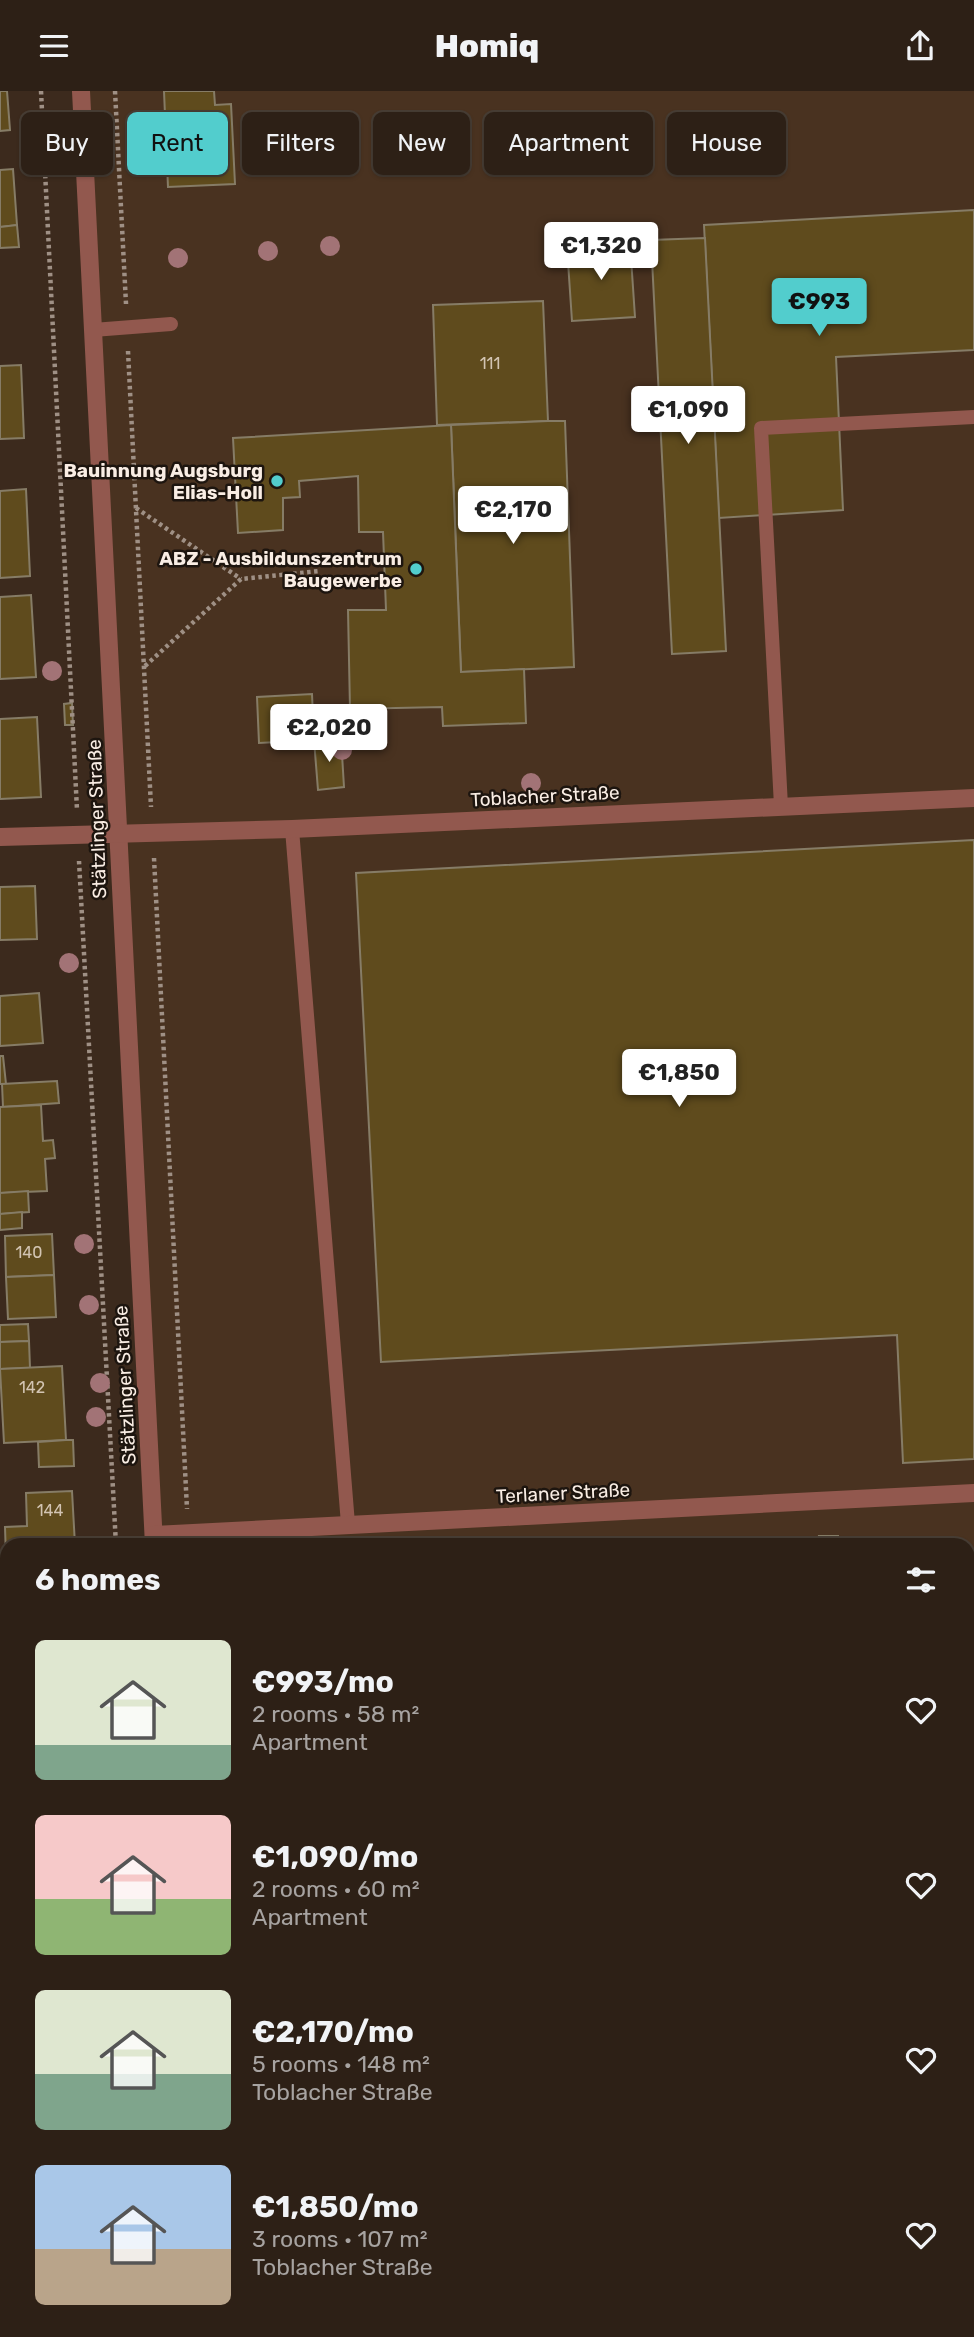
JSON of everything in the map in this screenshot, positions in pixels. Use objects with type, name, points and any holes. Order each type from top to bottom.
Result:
[{"type":"street","name":"Stätzlinger Straße","points":[[80,91],[154,1538]]},
{"type":"street","name":"Toblacher Straße","points":[[0,837],[292,829],[974,798]]},
{"type":"street","name":"Terlaner Straße","points":[[178,1538],[348,1524],[974,1493]]},
{"type":"lane","points":[[93,330],[171,324]]},
{"type":"lane","points":[[781,806],[761,428],[974,417]]},
{"type":"lane","points":[[292,829],[348,1524]]},
{"type":"path","points":[[136,508],[241,579]]},
{"type":"path","points":[[144,667],[241,579],[320,571]]},
{"type":"shaded area","points":[[81,91],[974,91],[974,1538],[154,1538],[85,175],[113,175],[113,112],[82,112]]},
{"type":"building","points":[[0,91],[7,91],[10,130],[0,131]]},
{"type":"building","points":[[164,91],[214,91],[215,105],[231,104],[235,184],[168,187],[168,175],[228,175],[228,112],[165,112]]},
{"type":"building","points":[[13,169],[17,225],[0,227],[0,170]]},
{"type":"building","points":[[974,210],[974,350],[836,357],[843,510],[719,518],[704,225]]},
{"type":"building","points":[[17,225],[19,247],[0,248],[0,227]]},
{"type":"building","points":[[705,238],[726,651],[672,654],[651,240]]},
{"type":"building","points":[[630,243],[635,317],[572,321],[567,247]]},
{"type":"building","points":[[543,301],[548,421],[437,425],[433,305]]},
{"type":"building","points":[[21,365],[24,438],[0,439],[0,366]]},
{"type":"building","points":[[565,421],[574,667],[461,672],[451,425]]},
{"type":"building","points":[[451,425],[461,672],[524,669],[526,723],[443,726],[442,707],[350,709],[348,610],[386,610],[383,532],[359,532],[358,476],[299,481],[300,497],[283,498],[283,530],[238,533],[233,438]]},
{"type":"building","points":[[26,489],[30,576],[0,578],[0,491]]},
{"type":"building","points":[[31,595],[36,677],[0,679],[0,597]]},
{"type":"building","points":[[312,694],[314,740],[259,743],[257,697]]},
{"type":"building","points":[[72,703],[73,725],[65,725],[64,704]]},
{"type":"building","points":[[37,717],[41,797],[0,799],[0,719]]},
{"type":"building","points":[[341,738],[344,787],[318,790],[314,740]]},
{"type":"building","points":[[974,840],[974,1459],[903,1463],[897,1335],[381,1362],[356,873]]},
{"type":"building","points":[[35,886],[37,939],[0,940],[0,887]]},
{"type":"building","points":[[39,993],[43,1043],[0,1046],[0,996]]},
{"type":"building","points":[[0,1056],[3,1056],[6,1084],[0,1084]]},
{"type":"building","points":[[57,1081],[59,1103],[3,1107],[2,1084]]},
{"type":"building","points":[[41,1105],[43,1141],[53,1140],[55,1158],[45,1159],[47,1191],[0,1193],[0,1107]]},
{"type":"building","points":[[28,1191],[29,1212],[0,1214],[0,1193]]},
{"type":"building","points":[[22,1212],[22,1228],[0,1230],[0,1214]]},
{"type":"building","points":[[52,1234],[54,1275],[6,1277],[5,1236]]},
{"type":"building","points":[[54,1275],[56,1317],[8,1319],[6,1277]]},
{"type":"building","points":[[28,1324],[29,1341],[0,1342],[0,1325]]},
{"type":"building","points":[[29,1341],[30,1368],[0,1369],[0,1342]]},
{"type":"building","points":[[62,1366],[66,1440],[4,1443],[0,1369]]},
{"type":"building","points":[[73,1440],[74,1466],[39,1467],[38,1442]]},
{"type":"building","points":[[72,1491],[75,1538],[5,1538],[5,1527],[27,1526],[26,1493]]},
{"type":"building","points":[[819,1536],[838,1536],[838,1538]]},
{"type":"place","name":"Bauinnung Augsburg Elias-Holl","points":[[277,481]]},
{"type":"place","name":"ABZ - Ausbildunszentrum Baugewerbe","points":[[416,569]]}]
